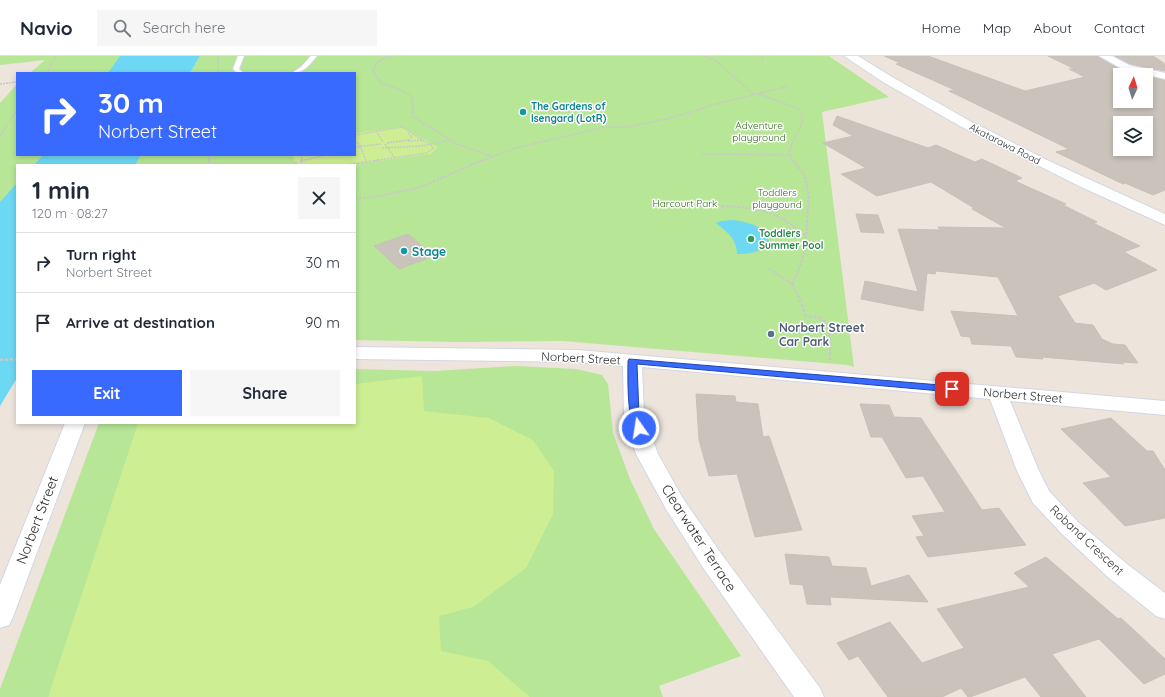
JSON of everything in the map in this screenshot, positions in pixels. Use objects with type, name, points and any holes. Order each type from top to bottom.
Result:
[{"type":"street","name":"Akatarawa Road","points":[[850,56],[945,113],[1080,182],[1165,220]]},
{"type":"street","points":[[1104,56],[1126,67],[1165,76]]},
{"type":"street","name":"Norbert Street","points":[[356,353],[578,356],[1165,408]]},
{"type":"street","name":"Clearwater Terrace","points":[[632,361],[634,415],[647,454],[674,503],[711,559],[810,697]]},
{"type":"street","name":"Roband Crescent","points":[[997,393],[1028,471],[1041,496],[1070,528],[1118,571],[1165,608]]},
{"type":"street","name":"Norbert Street","points":[[0,617],[75,424]]},
{"type":"lane","points":[[239,72],[236,69],[241,56]]},
{"type":"lane","points":[[297,72],[303,68],[314,56]]},
{"type":"path","points":[[48,72],[56,56]]},
{"type":"path","points":[[218,56],[218,72]]},
{"type":"path","points":[[390,56],[377,62],[373,70],[381,83],[398,89],[411,96],[413,107],[412,116],[450,140],[492,156]]},
{"type":"path","points":[[705,56],[715,60],[750,90],[754,96]]},
{"type":"path","points":[[762,61],[763,56]]},
{"type":"path","points":[[0,84],[16,82]]},
{"type":"path","points":[[356,199],[380,196],[421,187],[492,156],[516,148],[605,127],[628,127],[671,118],[716,104],[754,96],[789,86]]},
{"type":"path","points":[[759,94],[799,109],[802,113],[802,128],[799,134],[791,142],[789,151],[792,159],[800,167],[805,178],[810,198],[806,245],[800,268],[792,284]]},
{"type":"path","points":[[0,136],[16,112]]},
{"type":"path","points":[[350,164],[426,153],[433,149],[424,140],[402,127],[356,135]]},
{"type":"path","points":[[376,131],[394,157]]},
{"type":"path","points":[[404,142],[412,138],[407,133],[408,131]]},
{"type":"path","points":[[356,147],[424,140]]},
{"type":"path","points":[[382,148],[430,145],[450,140]]},
{"type":"path","points":[[356,142],[360,146],[366,161]]},
{"type":"path","points":[[702,154],[726,153],[790,155]]},
{"type":"path","points":[[301,156],[302,164]]},
{"type":"path","points":[[301,161],[323,156]]},
{"type":"path","points":[[722,209],[721,206],[750,207],[768,212],[785,218],[796,225],[806,236]]},
{"type":"path","points":[[769,269],[792,284],[806,316],[820,318],[828,324],[830,332],[831,378]]},
{"type":"path","points":[[0,360],[16,359]]},
{"type":"green space","points":[[0,56],[123,56],[114,72],[31,72],[45,60],[0,65]]},
{"type":"green space","name":"Harcourt Park","points":[[200,56],[829,56],[889,97],[822,112],[854,367],[847,365],[563,341],[458,342],[356,340],[356,164],[136,164],[140,156],[356,156],[356,72],[191,72]]},
{"type":"green space","points":[[16,85],[16,156],[51,156],[45,164],[16,164],[16,202],[0,224],[0,103]]},
{"type":"green space","points":[[402,127],[438,147],[431,154],[356,164],[296,164],[293,156],[356,156],[356,133]]},
{"type":"green space","points":[[516,366],[576,369],[602,375],[608,384],[613,433],[630,479],[654,529],[741,656],[659,686],[663,697],[0,697],[0,689],[99,424],[356,424],[356,369],[435,371]]},
{"type":"green space","points":[[422,376],[424,411],[489,418],[533,440],[554,471],[553,514],[526,568],[473,607],[439,616],[441,651],[488,661],[530,697],[48,697],[138,424],[356,424],[356,384]]},
{"type":"water","points":[[120,56],[200,56],[191,72],[109,72]]},
{"type":"water","points":[[42,156],[140,156],[136,164],[35,164]]},
{"type":"water","points":[[16,184],[16,380],[0,406],[0,202]]},
{"type":"water","name":"Toddlers Summer Pool","points":[[732,220],[755,225],[764,231],[769,241],[763,248],[755,252],[737,254],[737,249],[733,240],[716,223]]},
{"type":"building","points":[[884,56],[928,56],[1025,91],[1085,77],[1069,69],[1075,69],[1048,56],[1098,56],[1118,68],[1113,68],[1113,108],[1153,108],[1153,77],[1165,80],[1165,190],[1153,195],[1125,183],[1123,184],[1056,152],[1069,149],[949,91],[955,90],[896,64],[900,63]]},
{"type":"building","points":[[1115,56],[1153,56],[1165,64],[1165,71],[1153,68],[1130,64]]},
{"type":"building","points":[[837,116],[928,148],[936,145],[975,162],[982,159],[1022,178],[1015,181],[1066,204],[1063,205],[1097,222],[1093,223],[1140,246],[1124,252],[1157,270],[1106,290],[1094,283],[1058,296],[1075,323],[1093,325],[1102,339],[1113,344],[1125,345],[1138,363],[1122,362],[1124,364],[1042,357],[1043,359],[1016,357],[1011,346],[972,344],[970,337],[961,336],[951,311],[1018,316],[998,277],[936,271],[935,274],[927,273],[923,311],[861,299],[865,281],[918,292],[898,229],[940,230],[938,227],[1006,228],[972,209],[974,208],[931,182],[877,196],[841,174],[866,168],[823,143],[853,136],[833,125]]},
{"type":"building","points":[[856,214],[878,215],[884,233],[861,232]]},
{"type":"building","name":"Stage","points":[[408,234],[434,256],[399,269],[374,246]]},
{"type":"building","points":[[696,394],[735,396],[736,402],[758,404],[763,437],[769,436],[802,530],[755,537],[737,474],[709,476],[699,440]]},
{"type":"building","points":[[860,404],[889,405],[894,417],[921,418],[982,510],[999,508],[1026,545],[928,557],[916,537],[924,536],[912,516],[945,512],[923,476],[906,478],[882,437],[871,437]]},
{"type":"building","points":[[1111,418],[1147,451],[1153,451],[1165,470],[1165,518],[1125,526],[1083,483],[1111,477],[1061,429]]},
{"type":"building","points":[[785,554],[829,557],[832,566],[866,568],[871,586],[909,575],[928,602],[830,597],[831,605],[807,604],[803,585],[790,584]]},
{"type":"building","points":[[1046,557],[1118,619],[1121,618],[1165,659],[1165,674],[1144,684],[1099,639],[1052,654],[1086,697],[1041,697],[1025,677],[970,697],[968,697],[961,688],[942,697],[888,697],[858,656],[849,660],[837,643],[890,622],[922,663],[964,648],[937,609],[1029,587],[1014,573]]},
{"type":"place","name":"The Gardens of Isengard (LotR)","points":[[523,112]]},
{"type":"place","name":"Toddlers Summer Pool","points":[[751,239]]},
{"type":"place","name":"Stage","points":[[404,251]]},
{"type":"place","name":"Norbert Street Car Park","points":[[771,334]]},
{"type":"route","points":[[639,428],[634,415],[632,361],[952,389]]},
{"type":"park label","name":"Adventure playground","points":[[759,130]]},
{"type":"park label","name":"Toddlers playgound","points":[[777,198]]}]
